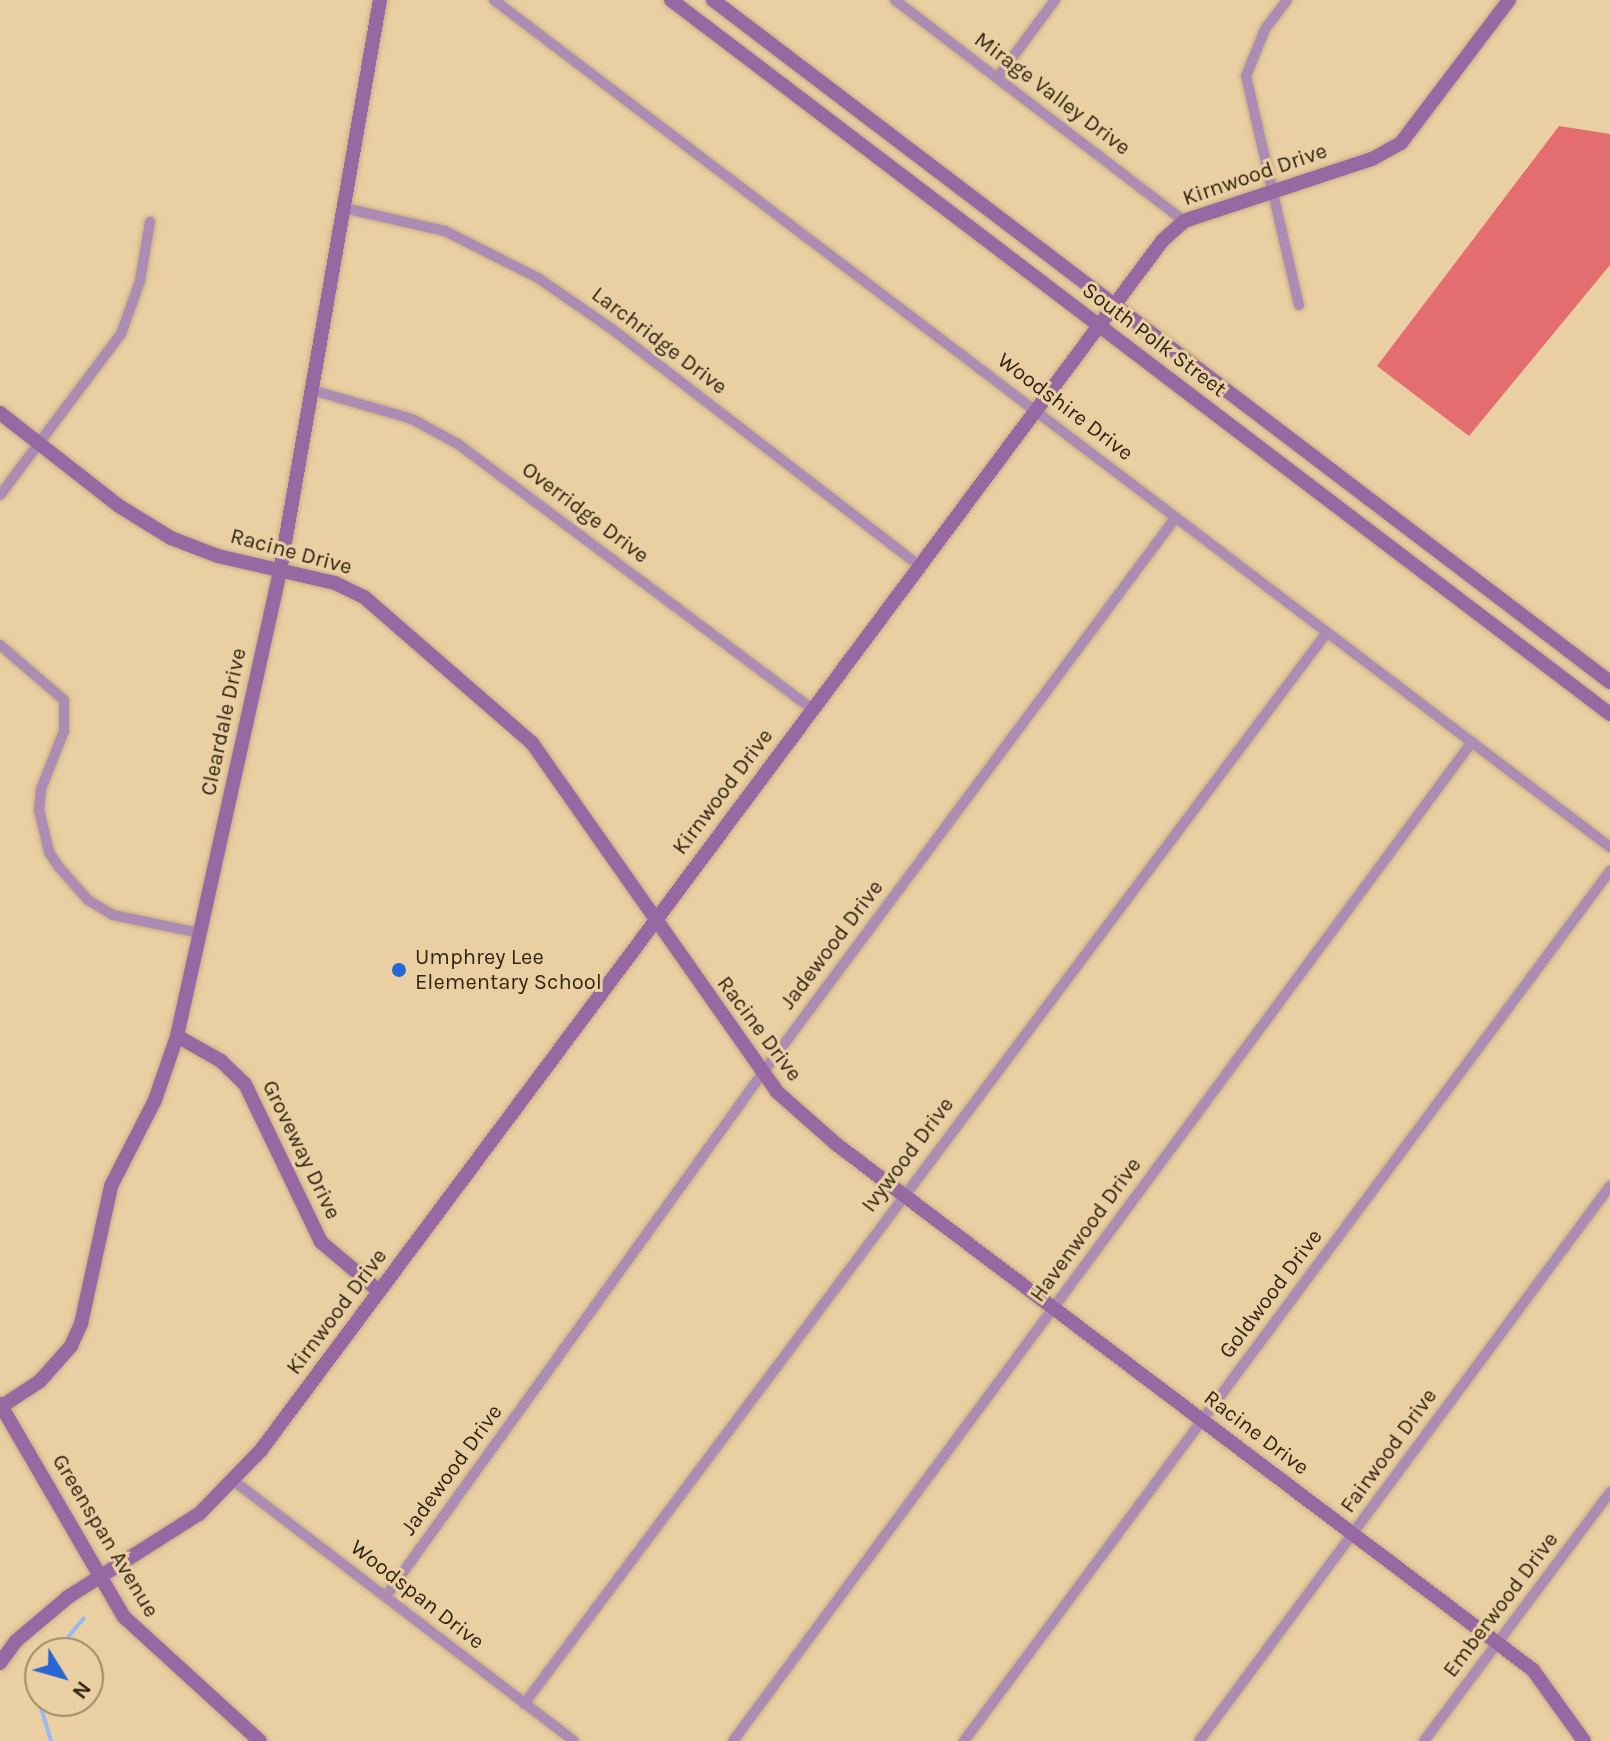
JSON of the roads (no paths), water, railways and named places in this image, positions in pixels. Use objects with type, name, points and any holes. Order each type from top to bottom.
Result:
[{"type":"street","name":"Cleardale Drive","points":[[1,1405],[40,1381],[71,1346],[81,1324],[111,1186],[155,1100],[177,1036],[280,571],[380,0]]},
{"type":"street","name":"Woodshire Drive","points":[[494,0],[1610,847]]},
{"type":"street","name":"South Polk Street","points":[[671,0],[1610,714]]},
{"type":"street","name":"South Polk Street","points":[[713,0],[1610,682]]},
{"type":"street","name":"Mirage Valley Drive","points":[[895,0],[1184,221]]},
{"type":"street","points":[[998,77],[1055,0]]},
{"type":"street","points":[[1287,0],[1265,29],[1246,76],[1269,192],[1299,305]]},
{"type":"street","name":"Kirnwood Drive","points":[[0,1663],[42,1617],[177,1531],[234,1481],[379,1291],[1147,259],[1184,221],[1372,159],[1401,143],[1509,0]]},
{"type":"street","name":"Larchridge Drive","points":[[344,208],[445,231],[538,278],[612,329],[919,565]]},
{"type":"street","points":[[0,495],[121,334],[140,281],[150,222]]},
{"type":"street","name":"Overridge Drive","points":[[312,390],[412,419],[458,444],[812,709]]},
{"type":"street","name":"Racine Drive","points":[[0,413],[119,506],[171,538],[280,571],[335,583],[364,597],[517,726],[761,1075],[826,1136],[1533,1670],[1584,1741]]},
{"type":"street","points":[[1367,529],[1383,509]]},
{"type":"street","name":"Jadewood Drive","points":[[386,1596],[761,1075],[1176,517]]},
{"type":"street","name":"Ivywood Drive","points":[[524,1704],[903,1194],[1327,632]]},
{"type":"street","points":[[0,645],[64,700],[64,731],[41,789],[39,810],[49,852],[58,866],[88,900],[113,915],[200,933]]},
{"type":"street","name":"Havenwood Drive","points":[[733,1741],[1472,742]]},
{"type":"street","name":"Goldwood Drive","points":[[964,1741],[1610,871]]},
{"type":"street","name":"Groveway Drive","points":[[177,1036],[221,1061],[245,1084],[321,1242],[379,1291]]},
{"type":"street","name":"Fairwood Drive","points":[[1199,1741],[1610,1186]]},
{"type":"street","name":"Greenspan Avenue","points":[[1,1405],[101,1577],[141,1637],[260,1741]]},
{"type":"street","name":"Woodspan Drive","points":[[234,1481],[574,1741]]},
{"type":"street","name":"Emberwood Drive","points":[[1424,1741],[1610,1492]]},
{"type":"waterway","points":[[68,1637],[84,1618]]},
{"type":"waterway","points":[[44,1717],[51,1741]]},
{"type":"place","name":"Umphrey Lee Elementary School","points":[[399,970]]}]
